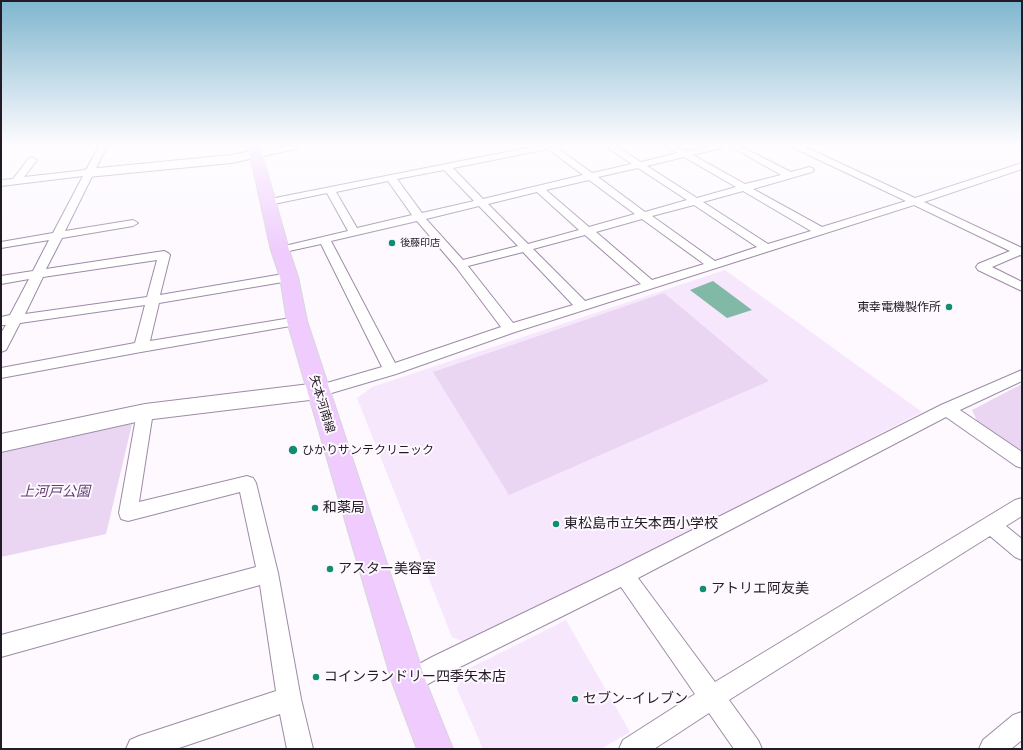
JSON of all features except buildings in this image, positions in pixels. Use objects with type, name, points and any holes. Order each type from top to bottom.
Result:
[{"type":"main road","name":"矢本河南線","points":[[263,181],[280,250],[289,277],[297,321],[318,391],[409,682],[435,749]]},
{"type":"street","points":[[1,183],[24,181]]},
{"type":"street","points":[[1,347],[84,181]]},
{"type":"street","points":[[269,202],[372,181]]},
{"type":"street","points":[[393,181],[510,329]]},
{"type":"street","points":[[461,181],[583,306]]},
{"type":"street","points":[[280,250],[571,181]]},
{"type":"street","points":[[598,181],[713,265]]},
{"type":"street","points":[[664,181],[766,248]]},
{"type":"street","points":[[732,181],[820,231]]},
{"type":"street","points":[[460,264],[525,248],[764,181]]},
{"type":"street","points":[[872,181],[1020,252]]},
{"type":"street","points":[[1,443],[146,412],[318,391],[391,370],[510,329],[976,181]]},
{"type":"street","points":[[539,189],[650,285]]},
{"type":"street","points":[[330,190],[354,232]]},
{"type":"street","points":[[1,245],[133,223]]},
{"type":"street","points":[[324,239],[391,370]]},
{"type":"street","points":[[1020,252],[982,267],[1022,287]]},
{"type":"street","points":[[1,280],[164,255],[141,347]]},
{"type":"street","points":[[1,321],[153,300],[289,277]]},
{"type":"street","points":[[1,373],[141,347],[297,321]]},
{"type":"street","points":[[409,682],[440,665],[624,575],[947,410],[1022,375]]},
{"type":"street","points":[[947,410],[1022,461]]},
{"type":"street","points":[[146,412],[128,513],[247,483],[268,573],[289,699],[300,749]]},
{"type":"street","points":[[632,749],[712,697],[1022,506]]},
{"type":"street","points":[[990,525],[1022,551]]},
{"type":"street","points":[[1,646],[268,573]]},
{"type":"street","points":[[624,575],[749,749]]},
{"type":"street","points":[[139,749],[289,699]]},
{"type":"street","points":[[992,749],[1022,724]]},
{"type":"shaded area","name":"東松島市立矢本西小学校","points":[[725,270],[922,412],[472,645],[452,637],[357,398],[372,387]]},
{"type":"shaded area","points":[[713,281],[752,310],[727,318],[690,290]]},
{"type":"shaded area","points":[[566,620],[630,732],[601,749],[483,749],[457,689],[466,670]]},
{"type":"green space","points":[[664,293],[769,381],[509,495],[433,372]]},
{"type":"green space","points":[[1022,384],[1022,451],[977,421],[972,410]]},
{"type":"green space","name":"上河戸公園","points":[[132,424],[106,534],[1,557],[1,450]]},
{"type":"place","name":"後藤印店","points":[[392,243]]},
{"type":"place","name":"東幸電機製作所","points":[[949,307]]},
{"type":"place","name":"ひかりサンテクリニック","points":[[293,450]]},
{"type":"place","name":"和薬局","points":[[315,508]]},
{"type":"place","name":"東松島市立矢本西小学校","points":[[556,524]]},
{"type":"place","name":"アスター美容室","points":[[330,569]]},
{"type":"place","name":"アトリエ阿友美","points":[[703,589]]},
{"type":"place","name":"コインランドリー四季矢本店","points":[[316,677]]},
{"type":"place","name":"セブン-イレブン","points":[[575,699]]}]
